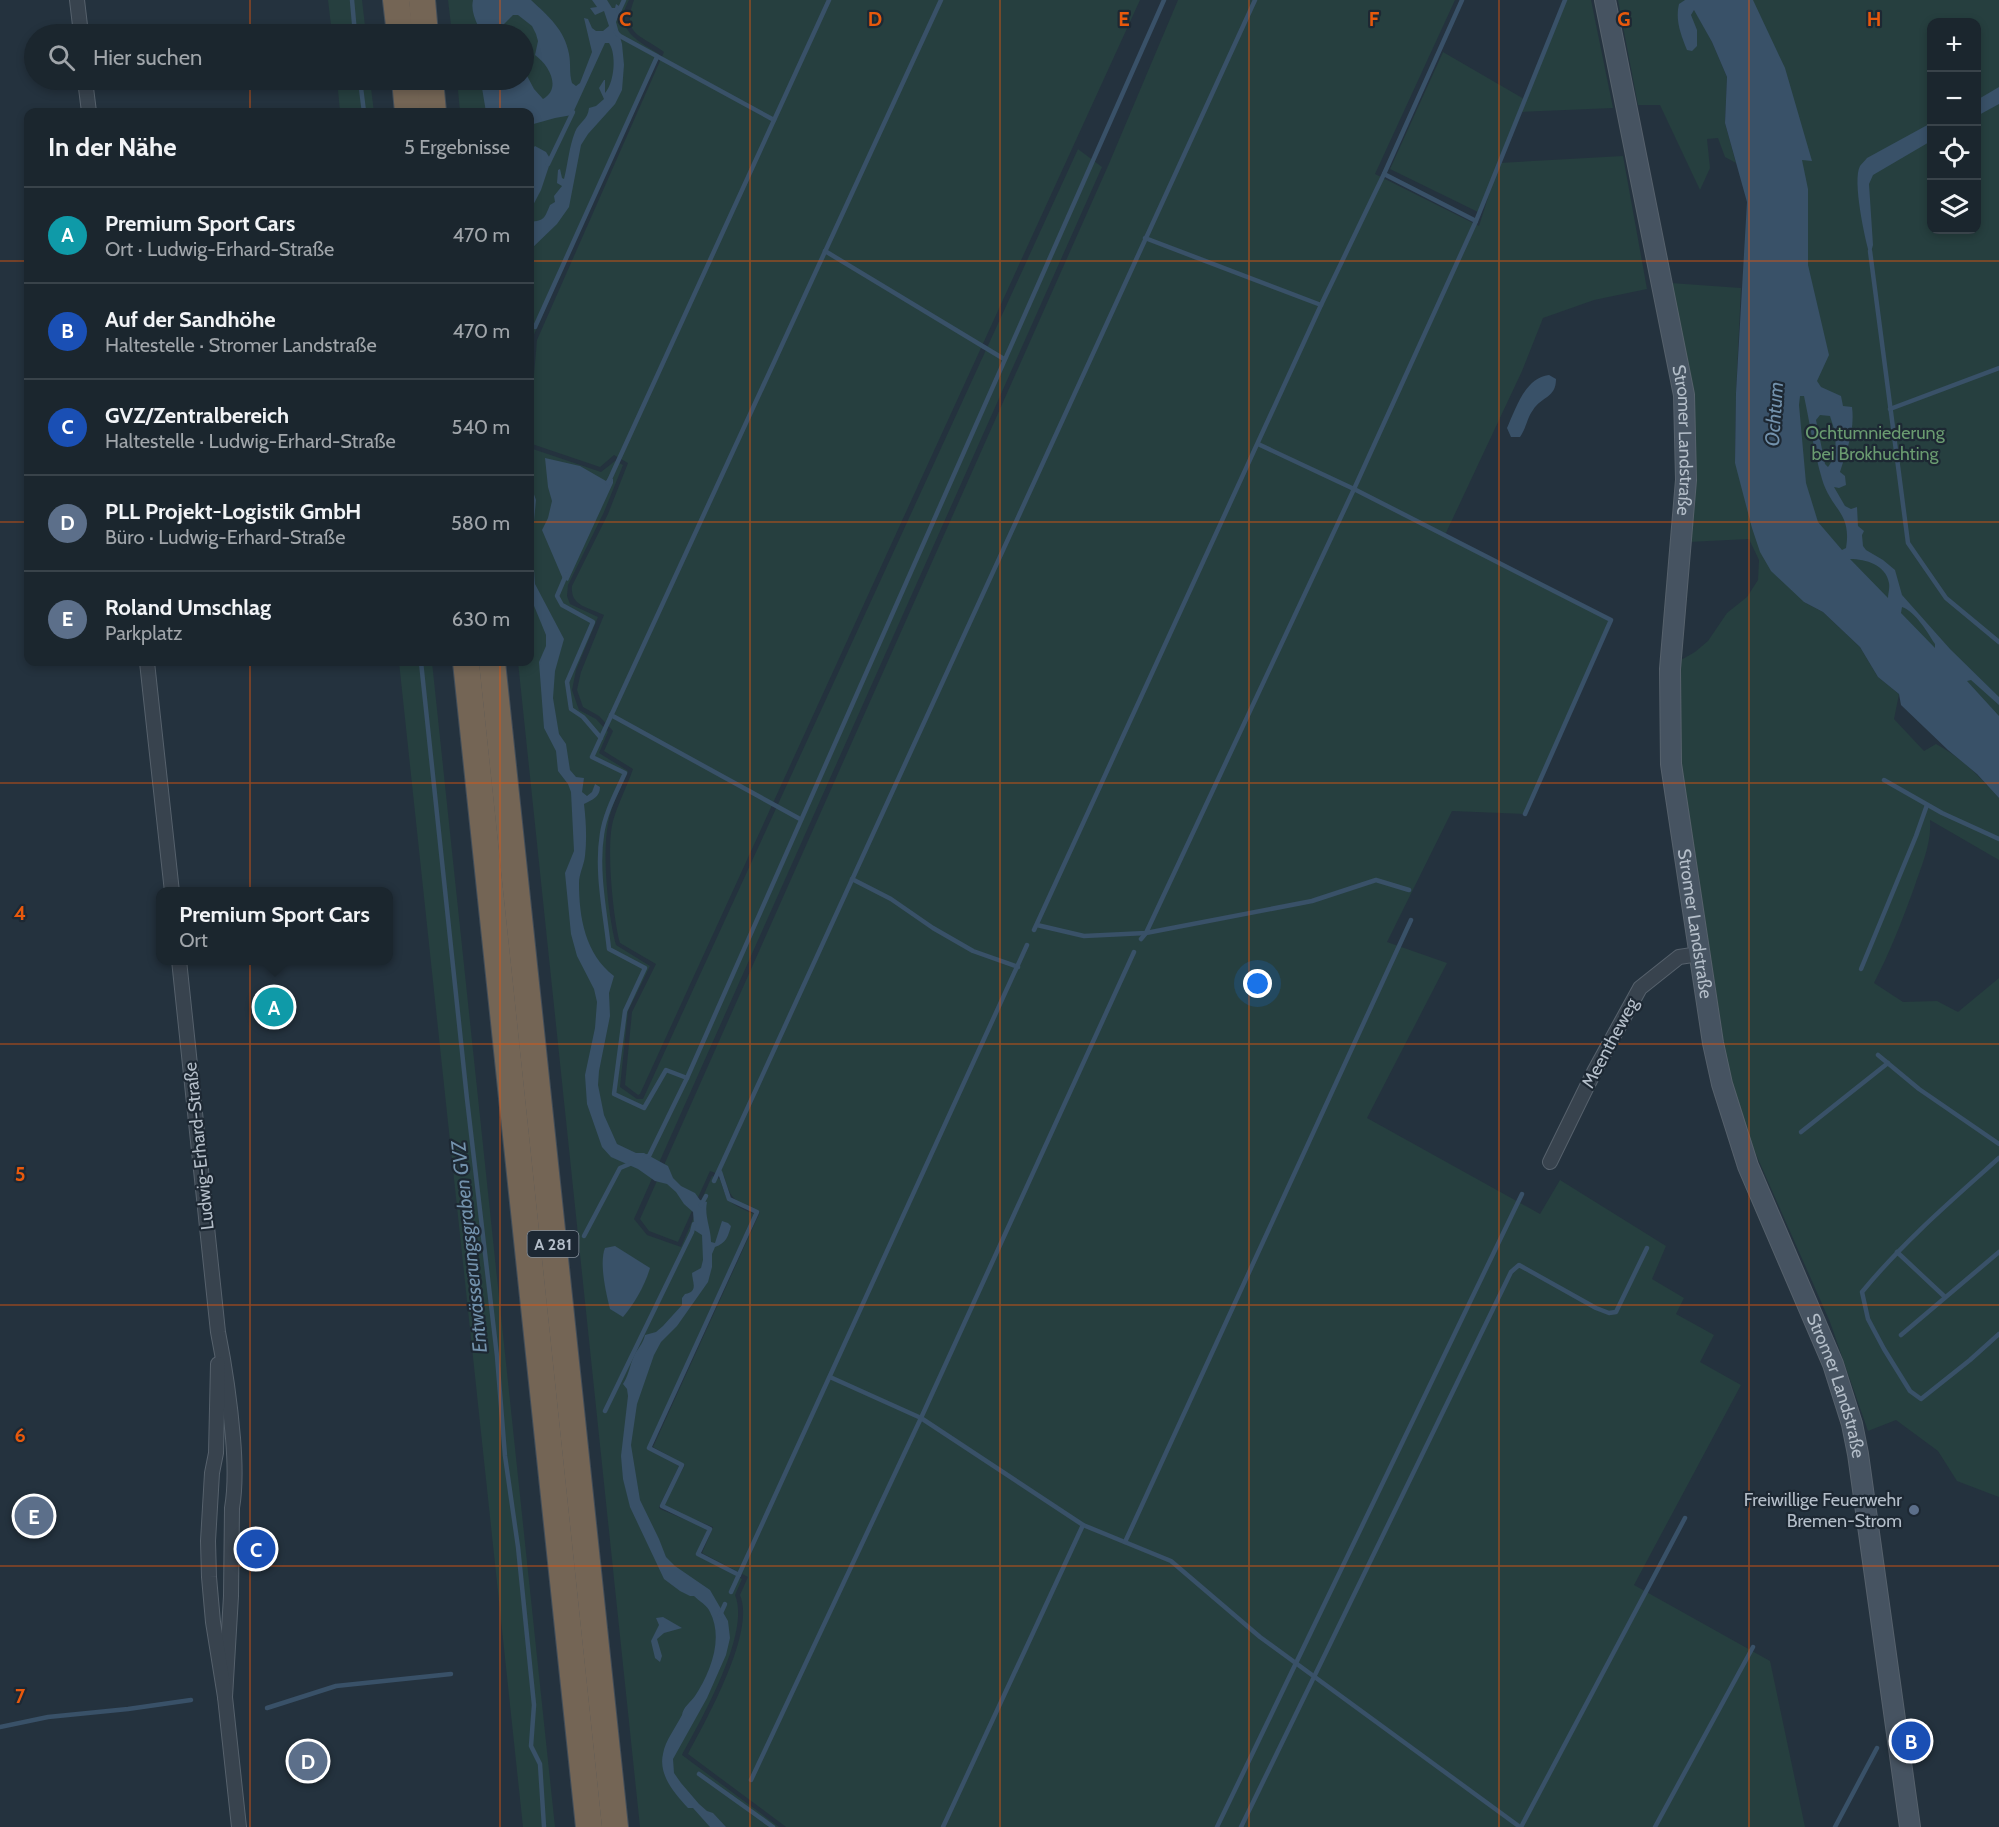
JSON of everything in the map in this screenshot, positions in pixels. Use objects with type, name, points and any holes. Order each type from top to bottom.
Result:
[{"type":"highway","points":[[396,0],[399,24]]},
{"type":"highway","points":[[422,0],[424,24]]},
{"type":"highway","points":[[406,90],[408,108]]},
{"type":"highway","points":[[431,90],[434,108]]},
{"type":"highway","name":"A 281","points":[[466,666],[589,1827]]},
{"type":"highway","name":"A 281","points":[[492,666],[615,1827]]},
{"type":"main road","name":"Stromer Landstraße","points":[[1605,0],[1684,395],[1686,480],[1670,669],[1671,764],[1717,1064],[1734,1127],[1748,1166],[1821,1334],[1852,1424],[1910,1827]]},
{"type":"street","points":[[77,0],[80,24]]},
{"type":"street","points":[[87,90],[89,108]]},
{"type":"street","points":[[147,666],[171,887]]},
{"type":"street","name":"Meentheweg","points":[[1550,1162],[1595,1070],[1640,988],[1679,957],[1699,954]]},
{"type":"street","name":"Ludwig-Erhard-Straße","points":[[180,965],[218,1332],[227,1379],[235,1469],[235,1493],[232,1508],[231,1607],[225,1698]]},
{"type":"street","name":"Ludwig-Erhard-Straße","points":[[218,1332],[216,1453],[212,1473],[208,1550],[213,1622],[225,1698],[239,1827]]},
{"type":"green space","points":[[328,0],[362,0],[365,24],[331,24]]},
{"type":"green space","points":[[448,0],[629,0],[624,12],[626,27],[641,43],[659,54],[534,335],[534,108],[460,108],[458,90],[534,90],[534,24],[451,24]]},
{"type":"green space","points":[[634,0],[1140,0],[638,1095],[625,1085],[632,1012],[656,964],[620,943],[610,864],[613,821],[633,769],[604,751],[613,731],[599,716],[583,707],[577,690],[581,672],[604,615],[581,605],[572,593],[572,586],[608,514],[628,463],[614,455],[600,467],[534,445],[534,375],[537,340],[664,52],[635,32],[631,27]]},
{"type":"green space","points":[[1178,0],[1455,0],[1375,174],[1479,226],[1499,163],[1623,156],[1647,289],[1594,300],[1543,318],[1522,371],[1445,535],[1611,620],[1525,814],[1452,811],[1387,942],[1447,963],[1367,1118],[1540,1214],[1560,1180],[1666,1246],[1652,1279],[1684,1298],[1676,1314],[1714,1335],[1700,1362],[1741,1385],[1634,1585],[1770,1661],[1805,1827],[786,1827],[688,1754],[717,1699],[735,1653],[743,1611],[740,1595],[748,1577],[702,1553],[713,1527],[664,1507],[685,1465],[653,1447],[760,1212],[736,1200],[729,1191],[724,1176],[710,1171],[678,1242],[649,1231],[640,1219],[1108,166]]},
{"type":"green space","points":[[1565,0],[1591,0],[1613,108],[1520,112],[1478,212],[1390,169],[1443,52],[1524,99]]},
{"type":"green space","points":[[1618,0],[1685,0],[1691,15],[1694,9],[1712,42],[1727,77],[1725,123],[1736,163],[1725,157],[1718,138],[1707,139],[1710,168],[1700,190],[1660,105],[1638,105]]},
{"type":"green space","name":"Ochtumniederung bei Brokhuchting","points":[[1714,0],[1999,0],[1999,762],[1794,548],[1764,217]]},
{"type":"green space","points":[[338,90],[371,90],[374,108],[340,108]]},
{"type":"green space","points":[[1078,149],[1102,167],[634,1219],[647,1235],[681,1247],[712,1176],[720,1179],[725,1194],[731,1202],[754,1214],[647,1449],[679,1466],[660,1509],[708,1529],[697,1555],[742,1579],[735,1595],[738,1611],[730,1653],[701,1721],[682,1755],[779,1827],[640,1827],[518,666],[534,666],[534,449],[601,472],[615,461],[623,465],[604,512],[568,585],[567,596],[570,604],[598,617],[576,670],[572,690],[579,710],[596,719],[608,732],[599,753],[628,771],[609,817],[606,837],[606,868],[608,902],[616,945],[650,966],[628,1011],[620,1087],[637,1099],[643,1099]]},
{"type":"green space","points":[[1671,283],[1741,288],[1735,463],[1804,602],[1823,612],[1860,647],[1878,677],[1899,694],[1894,719],[1924,751],[1936,744],[1945,749],[1970,768],[1999,798],[1999,860],[1930,820],[1928,846],[1923,863],[1896,936],[1874,983],[1903,1002],[1937,1001],[1958,1012],[1999,978],[1999,1497],[1957,1481],[1938,1451],[1896,1420],[1868,1431],[1830,1322],[1751,1143],[1731,1090],[1681,761],[1681,660],[1708,641],[1727,613],[1747,597],[1758,580],[1759,560],[1749,539],[1688,542],[1693,518],[1696,480],[1686,361]]},
{"type":"green space","points":[[399,666],[432,666],[555,1827],[523,1827]]},
{"type":"water","points":[[473,0],[531,0],[555,24],[564,38],[569,54],[572,83],[576,86],[580,83],[592,52],[584,18],[588,19],[596,31],[603,31],[609,26],[604,11],[595,15],[590,8],[597,7],[592,0],[607,0],[612,8],[615,8],[616,4],[622,8],[616,22],[622,44],[624,65],[622,90],[615,104],[581,145],[569,207],[557,224],[534,246],[534,221],[543,218],[550,205],[555,202],[554,196],[562,186],[557,183],[558,170],[560,169],[564,179],[575,132],[589,108],[596,106],[604,99],[599,88],[605,80],[605,93],[611,83],[613,54],[609,43],[605,43],[572,115],[534,124],[534,108],[485,108],[482,90],[534,89],[543,99],[549,94],[553,83],[549,70],[535,55],[538,41],[534,24],[529,24],[518,15],[513,15],[504,24],[477,24],[472,7]]},
{"type":"water","name":"Ochtum","points":[[1685,0],[1753,0],[1785,68],[1812,161],[1802,160],[1808,189],[1808,265],[1829,355],[1817,381],[1821,387],[1841,396],[1843,406],[1852,407],[1853,415],[1848,448],[1840,472],[1845,476],[1846,485],[1839,488],[1834,487],[1845,506],[1851,509],[1857,507],[1858,526],[1864,531],[1863,546],[1866,550],[1895,570],[1902,595],[1950,649],[1999,697],[1999,705],[1971,680],[1967,681],[1999,716],[1999,798],[1977,774],[1901,705],[1899,694],[1878,677],[1860,647],[1823,612],[1804,602],[1771,571],[1760,552],[1735,463],[1736,393],[1747,202],[1725,123],[1727,77],[1712,42],[1694,10],[1691,15],[1697,30],[1697,46],[1692,51],[1687,50],[1678,22],[1679,4]],"holes":[[[1800,396],[1804,396],[1822,479],[1846,526],[1846,548],[1842,550],[1818,522],[1806,483]],[[1820,415],[1830,416],[1835,432],[1836,455],[1828,467],[1825,464],[1816,420]],[[1850,559],[1862,560],[1880,567],[1889,583],[1888,598]],[[1902,607],[1916,618],[1925,628],[1935,648],[1901,613]]]},
{"type":"water","points":[[1999,87],[1999,104],[1981,114],[1981,98]]},
{"type":"water","points":[[1927,125],[1927,143],[1873,175],[1869,184],[1873,245],[1870,256],[1857,184],[1860,166],[1867,158]]},
{"type":"water","points":[[534,147],[546,152],[551,160],[534,203]]},
{"type":"water","points":[[1549,375],[1556,379],[1554,390],[1533,410],[1520,437],[1511,437],[1507,428],[1522,395],[1534,382]]},
{"type":"water","points":[[545,458],[580,466],[606,481],[609,477],[613,479],[568,581],[563,579],[542,530],[552,501]]},
{"type":"water","points":[[534,494],[536,500],[534,521]]},
{"type":"water","points":[[534,570],[535,584],[564,639],[555,671],[553,698],[559,734],[566,744],[570,770],[576,777],[584,778],[582,792],[587,796],[592,792],[595,784],[600,787],[597,796],[584,804],[586,850],[579,883],[582,922],[590,946],[604,967],[614,976],[609,993],[610,1016],[599,1071],[598,1085],[604,1115],[617,1144],[636,1153],[644,1153],[668,1166],[673,1178],[681,1186],[695,1193],[700,1200],[707,1202],[706,1212],[711,1242],[715,1243],[722,1221],[731,1226],[726,1239],[715,1247],[712,1254],[712,1267],[708,1282],[677,1326],[661,1342],[654,1355],[637,1404],[631,1445],[640,1500],[666,1557],[675,1566],[710,1590],[728,1621],[730,1638],[726,1655],[707,1698],[673,1759],[674,1773],[681,1783],[699,1804],[713,1813],[726,1827],[710,1827],[693,1808],[688,1808],[665,1777],[662,1762],[666,1744],[684,1710],[706,1677],[713,1656],[716,1633],[707,1607],[694,1596],[680,1591],[664,1579],[630,1507],[623,1479],[621,1456],[628,1396],[623,1384],[645,1335],[656,1332],[663,1326],[682,1305],[682,1298],[685,1294],[692,1291],[694,1286],[692,1273],[701,1268],[703,1260],[702,1235],[691,1228],[694,1224],[693,1212],[667,1184],[655,1181],[638,1169],[611,1157],[602,1147],[587,1104],[585,1075],[595,1028],[597,1002],[594,989],[577,956],[571,934],[565,873],[574,851],[571,792],[558,771],[556,751],[544,728],[539,662],[546,646],[546,635],[534,606]]},
{"type":"water","points":[[615,1246],[650,1268],[639,1294],[623,1317],[610,1309],[604,1278],[605,1248]]},
{"type":"water","points":[[663,1617],[682,1628],[664,1633],[657,1639],[662,1656],[660,1662],[655,1658],[651,1641],[659,1625],[656,1618]]},
{"type":"waterway","name":"Entwässerungsgraben GVZ","points":[[352,0],[354,24]]},
{"type":"waterway","points":[[619,11],[624,0]]},
{"type":"waterway","points":[[608,483],[829,0]]},
{"type":"waterway","points":[[687,1078],[666,1070],[644,1108],[614,1094],[625,1011],[645,968],[609,949],[602,891],[600,848],[606,818],[625,773],[592,757],[941,0]]},
{"type":"waterway","points":[[645,1157],[649,1156],[687,1078],[1164,0]]},
{"type":"waterway","points":[[714,1181],[1255,0]]},
{"type":"waterway","points":[[1034,930],[1321,305],[1384,174],[1462,0]]},
{"type":"waterway","points":[[1141,939],[1146,933],[1354,489],[1476,221],[1565,0]]},
{"type":"waterway","points":[[616,32],[774,120]]},
{"type":"waterway","points":[[535,327],[657,57]]},
{"type":"waterway","name":"Entwässerungsgraben GVZ","points":[[361,90],[364,108]]},
{"type":"waterway","points":[[548,164],[573,112]]},
{"type":"waterway","points":[[1384,174],[1476,221]]},
{"type":"waterway","points":[[1145,238],[1321,305]]},
{"type":"waterway","points":[[825,251],[1004,359]]},
{"type":"waterway","points":[[1870,251],[1908,543],[1946,598],[1999,642]]},
{"type":"waterway","points":[[1890,409],[1999,368]]},
{"type":"waterway","points":[[1258,444],[1354,489],[1611,620],[1525,814]]},
{"type":"waterway","points":[[566,575],[557,596],[562,605],[593,622],[567,682],[571,709],[583,717],[601,738]]},
{"type":"waterway","name":"Entwässerungsgraben GVZ","points":[[421,666],[467,1099],[497,1356],[505,1456],[518,1547],[534,1705],[531,1746],[540,1764],[544,1827]]},
{"type":"waterway","points":[[611,715],[800,819]]},
{"type":"waterway","points":[[1884,780],[1942,813],[1999,839]]},
{"type":"waterway","points":[[1861,969],[1927,805]]},
{"type":"waterway","points":[[852,879],[891,899],[933,928],[973,951],[1018,967]]},
{"type":"waterway","points":[[1037,925],[1084,936],[1146,933],[1312,901],[1376,880],[1409,890]]},
{"type":"waterway","points":[[1125,1542],[1411,920]]},
{"type":"waterway","points":[[731,1592],[1027,945]]},
{"type":"waterway","points":[[751,1780],[921,1418],[1134,952]]},
{"type":"waterway","points":[[1878,1055],[1919,1089],[1999,1144]]},
{"type":"waterway","points":[[1801,1132],[1888,1063]]},
{"type":"waterway","points":[[1999,1158],[1911,1239],[1862,1292],[1868,1319],[1884,1349],[1910,1391],[1921,1399],[1999,1334]]},
{"type":"waterway","points":[[584,1236],[620,1168],[632,1163]]},
{"type":"waterway","points":[[720,1172],[729,1199],[757,1212],[649,1448],[682,1465],[662,1506],[710,1529],[698,1554],[739,1575]]},
{"type":"waterway","points":[[1217,1827],[1522,1194]]},
{"type":"waterway","points":[[701,1205],[706,1196]]},
{"type":"waterway","points":[[605,1411],[694,1224]]},
{"type":"waterway","points":[[1241,1827],[1511,1272],[1519,1265],[1596,1308],[1609,1313],[1616,1312],[1647,1248]]},
{"type":"waterway","points":[[1897,1252],[1945,1297]]},
{"type":"waterway","points":[[1901,1335],[1999,1252]]},
{"type":"waterway","points":[[830,1377],[921,1418],[1083,1525],[1171,1561],[1260,1637],[1520,1827]]},
{"type":"waterway","points":[[1521,1827],[1685,1518]]},
{"type":"waterway","points":[[943,1827],[1083,1525]]},
{"type":"waterway","points":[[720,1615],[725,1604]]},
{"type":"waterway","points":[[1655,1827],[1753,1647]]},
{"type":"waterway","points":[[267,1708],[336,1686],[451,1674]]},
{"type":"waterway","points":[[0,1727],[48,1717],[191,1700]]},
{"type":"waterway","points":[[1835,1827],[1877,1748]]},
{"type":"waterway","points":[[699,1774],[773,1827]]},
{"type":"place","name":"Premium Sport Cars","points":[[274,1007]]},
{"type":"place","name":"Freiwillige Feuerwehr Bremen-Strom","points":[[1914,1510]]},
{"type":"place","name":"Roland Umschlag","points":[[34,1516]]},
{"type":"place","name":"GVZ/Zentralbereich","points":[[256,1549]]},
{"type":"place","name":"Auf der Sandhöhe","points":[[1911,1741]]},
{"type":"place","name":"PLL Projekt-Logistik GmbH","points":[[308,1761]]}]
